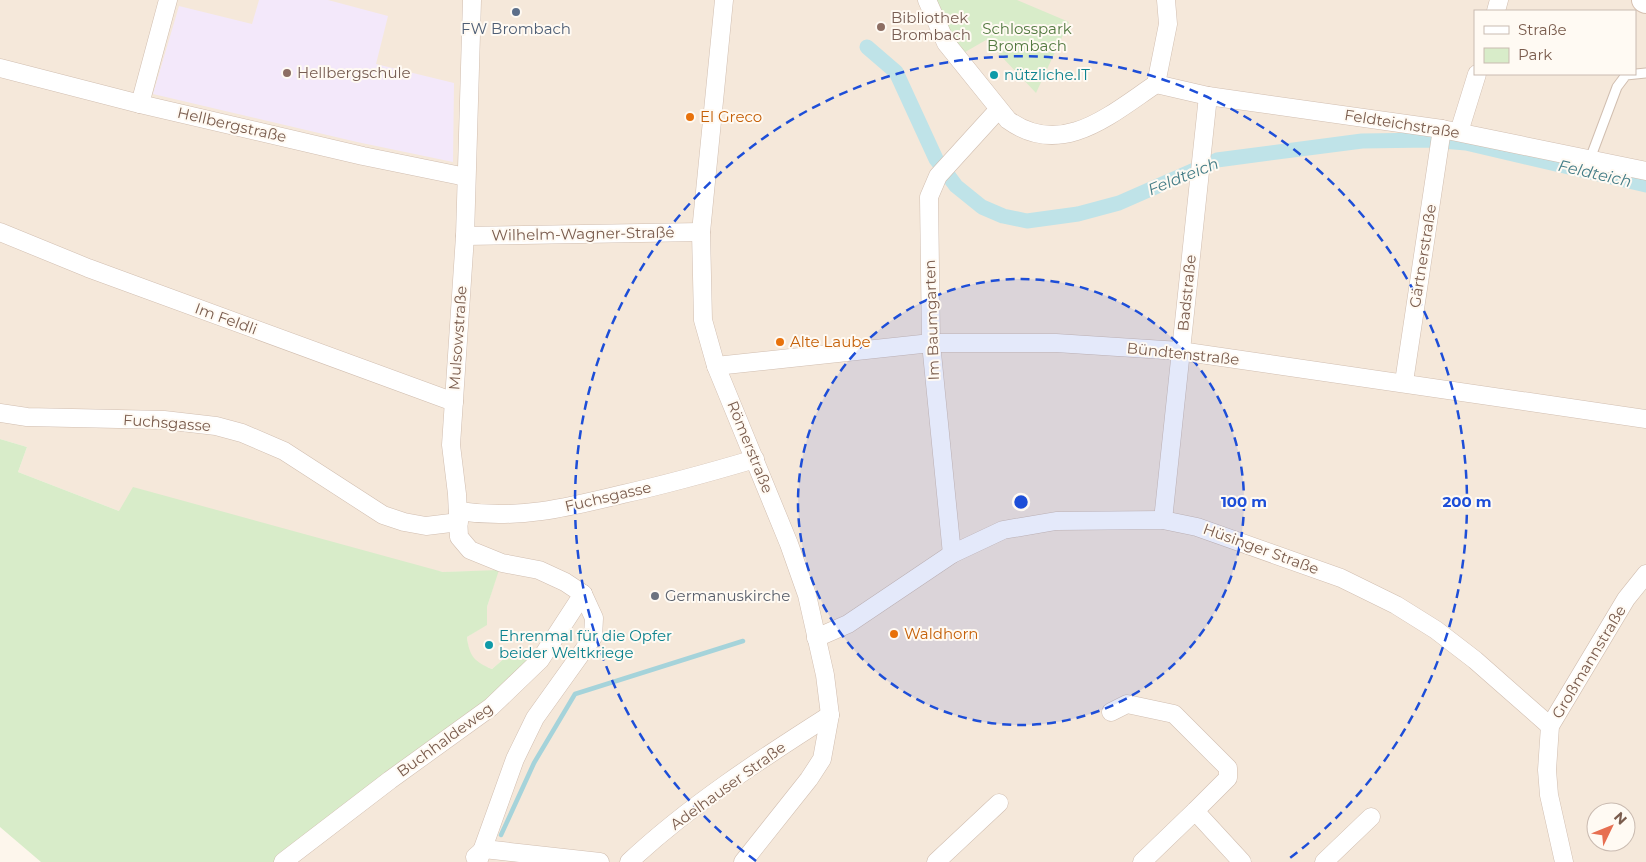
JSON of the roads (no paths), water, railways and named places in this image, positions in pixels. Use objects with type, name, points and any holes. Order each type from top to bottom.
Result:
[{"type":"street","points":[[140,104],[168,0]]},
{"type":"street","name":"Mulsowstraße","points":[[472,0],[465,236],[452,457],[459,516],[459,538],[470,550],[502,563],[539,570],[565,582],[583,594]]},
{"type":"street","name":"Römerstraße","points":[[724,0],[701,232],[703,320],[716,366],[755,459],[803,584],[825,675],[830,715],[822,759],[809,779],[742,862]]},
{"type":"street","points":[[927,0],[946,43],[982,86],[998,110],[1018,127],[1043,134],[1069,135],[1097,124],[1156,84],[1168,24],[1166,0]]},
{"type":"street","name":"Hellbergstraße","points":[[0,68],[140,104],[363,156],[466,177]]},
{"type":"street","name":"Gärtnerstraße","points":[[1404,382],[1445,136],[1476,75]]},
{"type":"street","name":"Feldteichstraße","points":[[1156,84],[1208,96],[1590,159],[1646,171]]},
{"type":"street","name":"Badstraße","points":[[1163,520],[1208,96]]},
{"type":"street","name":"Im Baumgarten","points":[[952,554],[931,343],[929,198],[944,170],[998,110]]},
{"type":"street","name":"Im Feldli","points":[[0,232],[106,275],[454,402]]},
{"type":"street","name":"Wilhelm-Wagner-Straße","points":[[465,236],[701,232]]},
{"type":"street","name":"Bündtenstraße","points":[[716,366],[931,343],[1056,343],[1180,351],[1404,382],[1646,419]]},
{"type":"street","name":"Fuchsgasse","points":[[0,413],[27,418],[164,420],[216,426],[242,433],[284,451],[383,514],[404,522],[426,526],[459,516],[497,516],[559,508],[694,478],[755,459]]},
{"type":"street","name":"Hüsinger Straße","points":[[816,638],[848,624],[952,554],[989,535],[1022,526],[1066,521],[1163,520],[1197,527],[1341,578],[1396,605],[1436,630],[1475,660],[1550,726]]},
{"type":"street","name":"Großmannstraße","points":[[1550,726],[1626,599],[1646,574]]},
{"type":"street","points":[[481,856],[515,759],[535,718],[593,637],[594,618],[583,594]]},
{"type":"street","name":"Buchhaldeweg","points":[[283,862],[390,780],[491,707],[540,660],[583,594]]},
{"type":"street","points":[[1110,712],[1128,704],[1174,714],[1228,768],[1228,778],[1142,862]]},
{"type":"street","name":"Adelhauser Straße","points":[[630,862],[655,839],[763,757],[830,715]]},
{"type":"street","points":[[1550,726],[1547,770],[1549,795],[1564,862]]},
{"type":"street","points":[[936,862],[999,803]]},
{"type":"street","points":[[1195,811],[1242,862]]},
{"type":"street","points":[[1324,862],[1371,816]]},
{"type":"street","points":[[469,862],[481,856],[600,862]]},
{"type":"lane","points":[[1590,159],[1617,87],[1626,75]]},
{"type":"waterway","name":"Feldteich","points":[[867,47],[896,72],[936,159],[956,186],[982,207],[1003,216],[1027,221],[1078,214],[1119,203],[1217,160],[1362,141],[1430,140],[1466,143],[1646,185]]},
{"type":"waterway","points":[[501,835],[534,763],[575,694],[743,641]]},
{"type":"place","name":"FW Brombach","points":[[516,12]]},
{"type":"place","name":"Bibliothek Brombach","points":[[881,27]]},
{"type":"place","name":"Hellbergschule","points":[[287,73]]},
{"type":"place","name":"nützliche.IT","points":[[994,75]]},
{"type":"place","name":"El Greco","points":[[690,117]]},
{"type":"place","name":"Alte Laube","points":[[780,342]]},
{"type":"place","name":"Germanuskirche","points":[[655,596]]},
{"type":"place","name":"Waldhorn","points":[[894,634]]},
{"type":"place","name":"Ehrenmal für die Opfer beider Weltkriege","points":[[489,645]]},
{"type":"park label","name":"Schlosspark Brombach","points":[[1027,38]]}]
